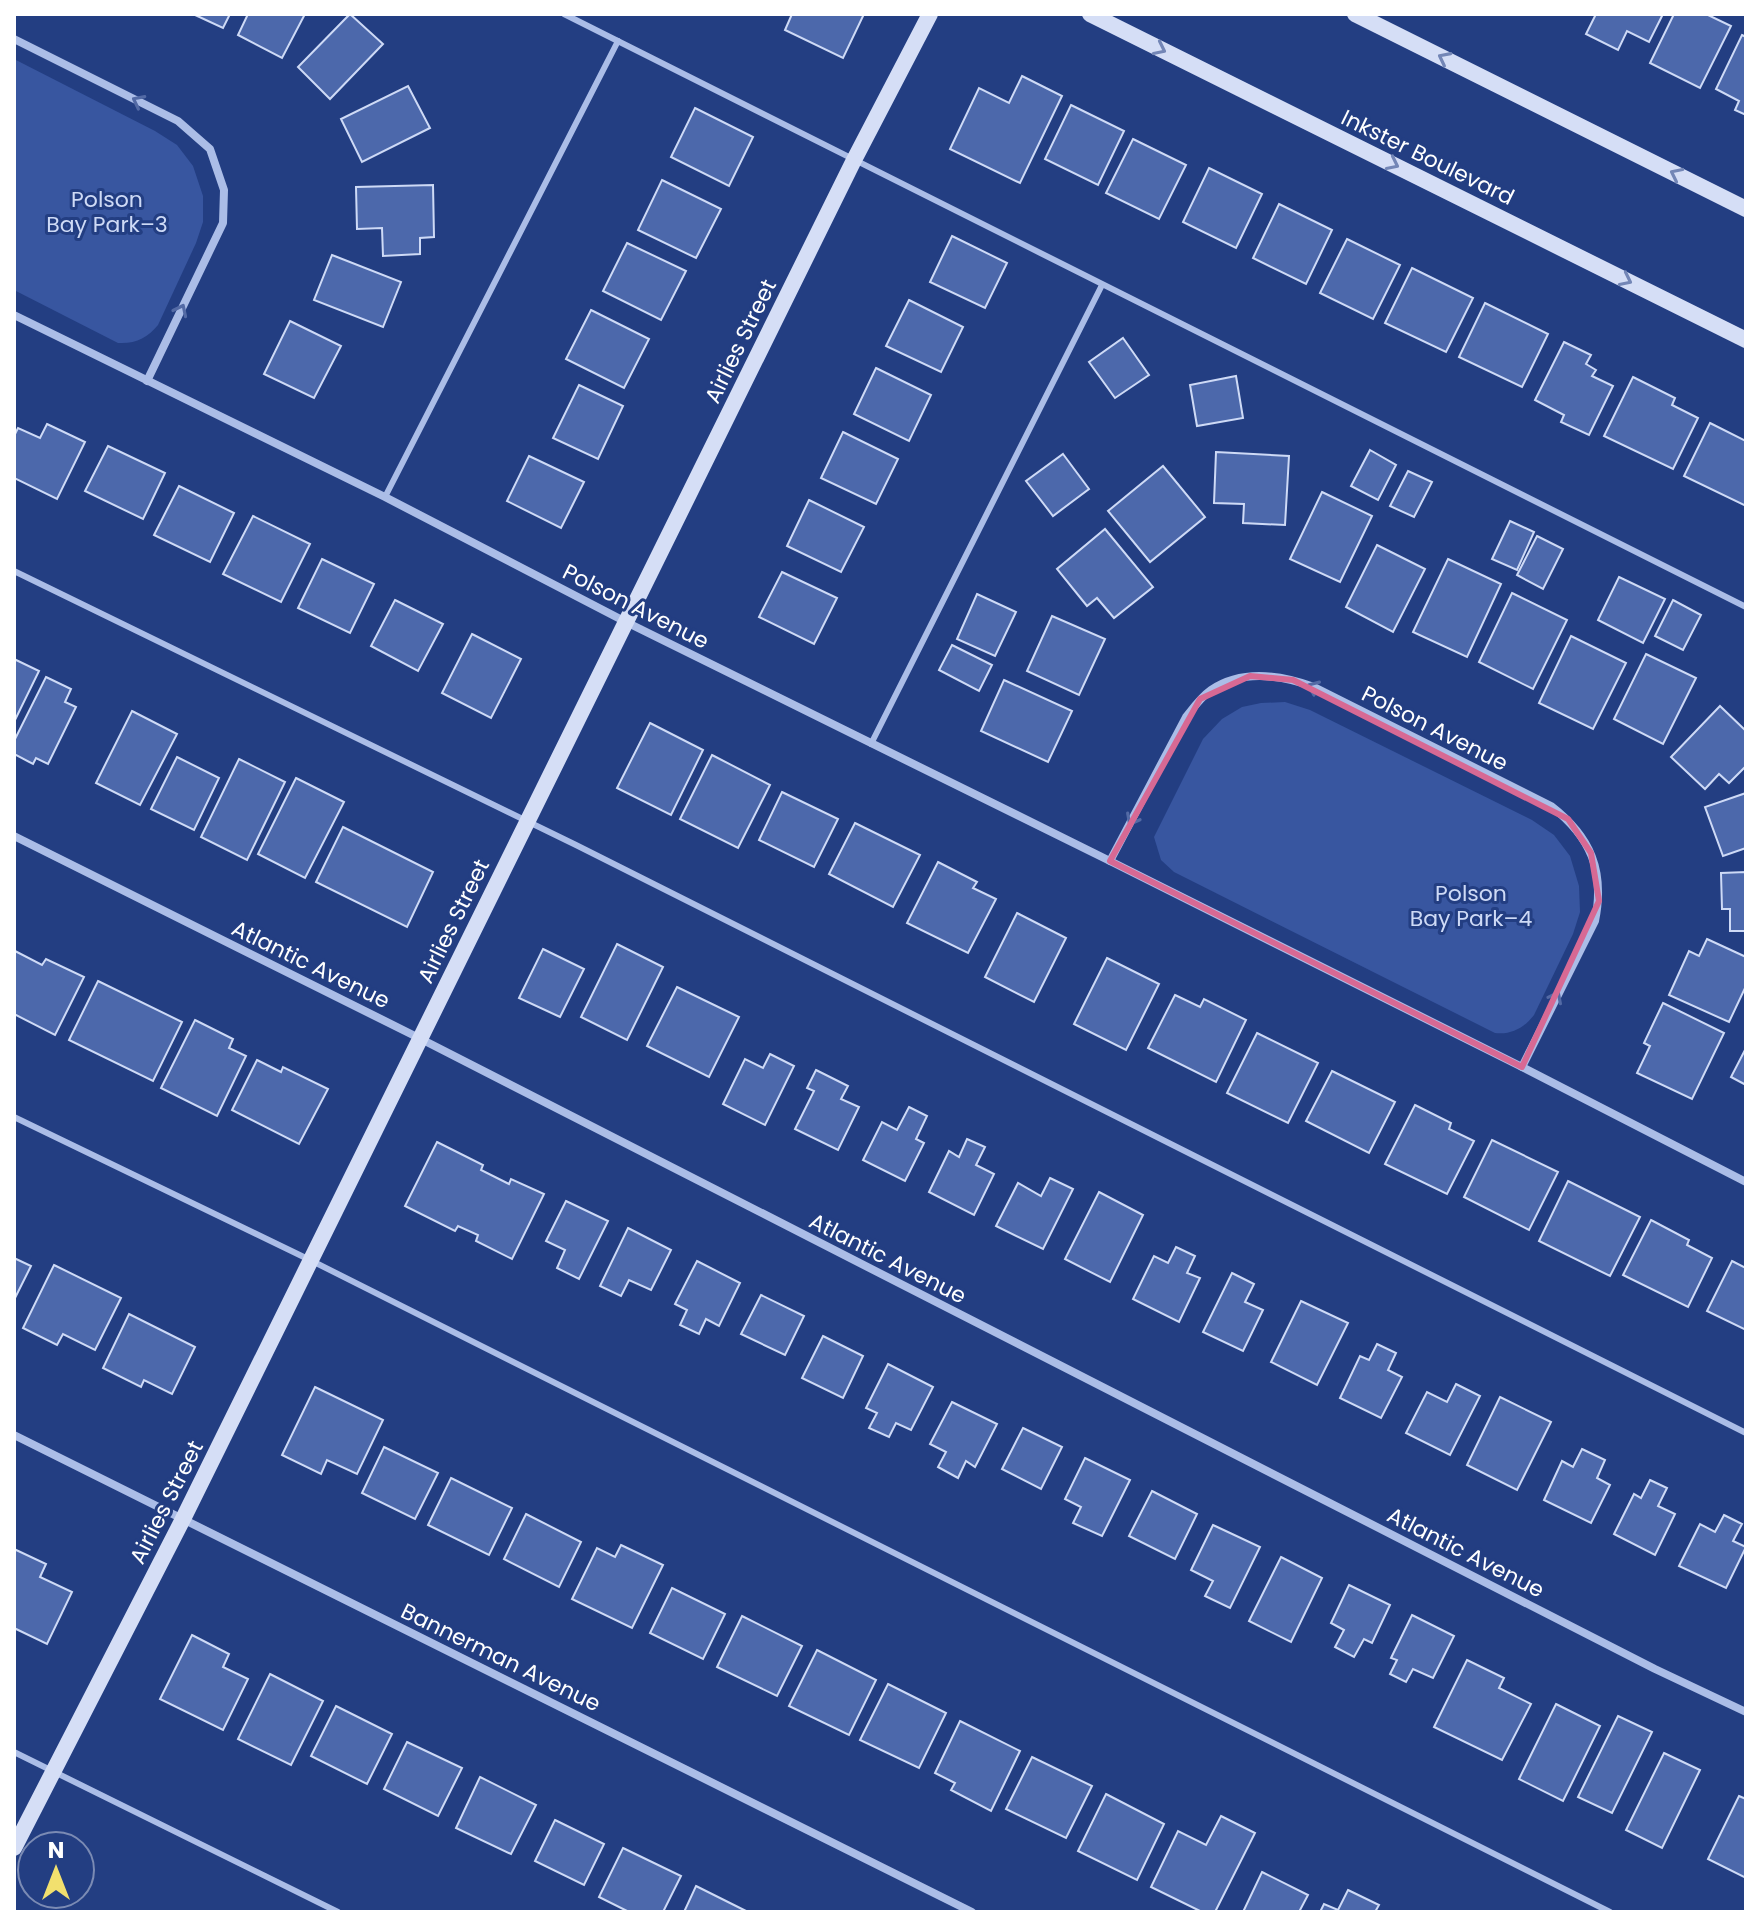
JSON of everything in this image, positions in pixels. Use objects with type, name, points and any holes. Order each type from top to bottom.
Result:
[{"type":"street","name":"Airlies Street","points":[[14,1848],[183,1519],[854,160],[930,14]]},
{"type":"street","name":"Inkster Boulevard","points":[[1090,14],[1746,340]]},
{"type":"street","points":[[1355,14],[1746,209]]},
{"type":"street","points":[[14,39],[178,121],[210,149],[224,190],[223,223],[147,381]]},
{"type":"street","name":"Polson Avenue","points":[[14,315],[385,497],[626,622],[1110,861],[1746,1182]]},
{"type":"street","name":"Polson Avenue","points":[[1110,861],[1186,717],[1213,688],[1250,676],[1272,676],[1293,680],[1328,694],[1551,806],[1580,833],[1591,853],[1599,885],[1595,921],[1522,1067]]},
{"type":"street","name":"Atlantic Avenue","points":[[14,836],[419,1038],[1627,1655],[1746,1712]]},
{"type":"street","name":"Bannerman Avenue","points":[[14,1435],[972,1912]]},
{"type":"lane","points":[[564,14],[1746,607]]},
{"type":"lane","points":[[385,497],[618,41]]},
{"type":"lane","points":[[871,744],[1102,285]]},
{"type":"lane","points":[[14,571],[527,820],[1746,1433]]},
{"type":"lane","points":[[14,1117],[310,1260],[1610,1912]]},
{"type":"lane","points":[[14,1752],[338,1912]]},
{"type":"highlighted area","points":[[1250,676],[1293,680],[1568,819],[1591,853],[1599,901],[1522,1067],[1110,861],[1200,699]]},
{"type":"green space","name":"Polson Bay Park–3","points":[[14,59],[155,131],[177,145],[193,166],[203,196],[203,222],[158,325],[141,339],[118,343],[14,290]]},
{"type":"green space","name":"Polson Bay Park–4","points":[[1285,702],[1310,710],[1532,820],[1554,835],[1570,856],[1579,886],[1580,912],[1573,934],[1534,1015],[1526,1024],[1512,1032],[1495,1033],[1174,872],[1161,860],[1154,837],[1203,739],[1222,719],[1242,707]]},
{"type":"building","points":[[193,14],[230,14],[223,28]]},
{"type":"building","points":[[248,14],[305,14],[282,58],[238,35]]},
{"type":"building","points":[[350,14],[383,44],[330,99],[298,67]]},
{"type":"building","points":[[792,14],[864,14],[843,58],[785,30]]},
{"type":"building","points":[[1596,14],[1663,14],[1649,42],[1627,31],[1618,50],[1586,34]]},
{"type":"building","points":[[1674,14],[1706,14],[1731,26],[1700,88],[1650,63]]},
{"type":"building","points":[[1742,35],[1746,37],[1746,115],[1735,110],[1739,101],[1716,89]]},
{"type":"building","points":[[1022,76],[1062,96],[1020,183],[950,149],[979,88],[1009,103]]},
{"type":"building","points":[[408,86],[430,128],[362,162],[341,119]]},
{"type":"building","points":[[1071,105],[1124,131],[1098,185],[1045,159]]},
{"type":"building","points":[[695,108],[753,137],[729,186],[671,157]]},
{"type":"building","points":[[1133,139],[1186,165],[1159,219],[1106,193]]},
{"type":"building","points":[[1209,168],[1262,194],[1236,248],[1183,222]]},
{"type":"building","points":[[662,180],[721,209],[696,258],[638,230]]},
{"type":"building","points":[[433,185],[434,237],[420,238],[420,254],[383,256],[382,228],[357,229],[356,187]]},
{"type":"building","points":[[1279,204],[1332,230],[1306,284],[1253,258]]},
{"type":"building","points":[[952,236],[1007,263],[985,308],[930,282]]},
{"type":"building","points":[[1347,239],[1400,265],[1373,319],[1320,293]]},
{"type":"building","points":[[627,243],[686,271],[661,320],[603,291]]},
{"type":"building","points":[[332,255],[401,282],[383,327],[314,300]]},
{"type":"building","points":[[1412,268],[1473,298],[1446,352],[1385,323]]},
{"type":"building","points":[[909,300],[963,327],[941,372],[886,346]]},
{"type":"building","points":[[1485,303],[1548,334],[1522,387],[1459,357]]},
{"type":"building","points":[[591,310],[649,339],[624,388],[566,359]]},
{"type":"building","points":[[290,321],[341,346],[314,398],[264,374]]},
{"type":"building","points":[[1123,338],[1149,375],[1115,398],[1089,362]]},
{"type":"building","points":[[1564,342],[1591,355],[1586,364],[1596,370],[1592,376],[1613,386],[1589,435],[1561,422],[1564,415],[1535,400]]},
{"type":"building","points":[[876,368],[931,395],[909,441],[854,414]]},
{"type":"building","points":[[1236,376],[1243,418],[1197,426],[1190,385]]},
{"type":"building","points":[[1633,377],[1675,398],[1672,405],[1698,418],[1673,469],[1604,436]]},
{"type":"building","points":[[579,385],[623,406],[598,459],[553,438]]},
{"type":"building","points":[[1710,423],[1746,441],[1746,506],[1684,476]]},
{"type":"building","points":[[47,424],[85,442],[57,499],[14,478],[14,436],[18,428],[40,438]]},
{"type":"building","points":[[843,432],[898,459],[876,504],[821,478]]},
{"type":"building","points":[[108,446],[165,473],[143,519],[85,491]]},
{"type":"building","points":[[1370,450],[1396,465],[1378,500],[1351,486]]},
{"type":"building","points":[[1216,452],[1289,456],[1285,525],[1243,523],[1244,504],[1214,503]]},
{"type":"building","points":[[1063,454],[1089,489],[1053,516],[1026,481]]},
{"type":"building","points":[[529,456],[584,482],[561,528],[507,501]]},
{"type":"building","points":[[1163,466],[1205,517],[1150,562],[1108,511]]},
{"type":"building","points":[[1408,471],[1432,482],[1414,517],[1390,506]]},
{"type":"building","points":[[179,486],[234,513],[210,562],[154,535]]},
{"type":"building","points":[[1322,492],[1372,516],[1340,582],[1290,559]]},
{"type":"building","points":[[809,500],[864,527],[841,572],[787,546]]},
{"type":"building","points":[[253,516],[310,544],[281,602],[223,574]]},
{"type":"building","points":[[1510,521],[1534,532],[1517,570],[1492,559]]},
{"type":"building","points":[[1105,529],[1153,587],[1114,618],[1097,598],[1087,606],[1057,569]]},
{"type":"building","points":[[1537,536],[1563,549],[1543,589],[1517,575]]},
{"type":"building","points":[[1377,545],[1425,569],[1393,632],[1346,607]]},
{"type":"building","points":[[322,559],[374,584],[350,633],[298,608]]},
{"type":"building","points":[[1448,559],[1501,584],[1467,657],[1413,632]]},
{"type":"building","points":[[782,572],[837,598],[814,644],[759,617]]},
{"type":"building","points":[[1619,577],[1665,599],[1643,643],[1598,620]]},
{"type":"building","points":[[1512,593],[1567,620],[1533,689],[1479,662]]},
{"type":"building","points":[[977,594],[1016,612],[995,656],[957,639]]},
{"type":"building","points":[[395,600],[443,624],[418,671],[371,646]]},
{"type":"building","points":[[1673,600],[1701,615],[1683,650],[1655,636]]},
{"type":"building","points":[[1052,616],[1105,639],[1079,695],[1027,671]]},
{"type":"building","points":[[472,634],[521,659],[491,718],[442,693]]},
{"type":"building","points":[[1571,636],[1626,663],[1593,729],[1539,703]]},
{"type":"building","points":[[952,645],[992,665],[979,691],[939,670]]},
{"type":"building","points":[[1646,654],[1696,678],[1663,744],[1614,719]]},
{"type":"building","points":[[14,659],[39,671],[14,722]]},
{"type":"building","points":[[46,677],[71,689],[65,702],[76,707],[48,764],[36,758],[33,764],[14,754],[14,741]]},
{"type":"building","points":[[1004,680],[1072,711],[1048,762],[981,731]]},
{"type":"building","points":[[1720,706],[1746,731],[1746,766],[1729,783],[1719,774],[1705,789],[1671,757]]},
{"type":"building","points":[[132,711],[177,734],[140,805],[96,783]]},
{"type":"building","points":[[650,723],[703,750],[671,815],[617,788]]},
{"type":"building","points":[[712,755],[770,785],[738,848],[680,819]]},
{"type":"building","points":[[177,757],[219,778],[194,830],[151,809]]},
{"type":"building","points":[[239,759],[285,782],[247,860],[201,837]]},
{"type":"building","points":[[296,778],[344,802],[305,878],[258,854]]},
{"type":"building","points":[[782,792],[838,819],[814,867],[759,840]]},
{"type":"building","points":[[1746,793],[1746,848],[1723,856],[1705,807]]},
{"type":"building","points":[[855,823],[920,855],[893,907],[829,874]]},
{"type":"building","points":[[343,827],[433,872],[407,927],[316,882]]},
{"type":"building","points":[[938,862],[977,882],[973,888],[996,899],[968,953],[907,923]]},
{"type":"building","points":[[1746,872],[1746,931],[1730,931],[1730,909],[1722,909],[1721,873]]},
{"type":"building","points":[[1017,913],[1066,938],[1034,1002],[985,977]]},
{"type":"building","points":[[1707,939],[1746,957],[1746,986],[1729,1022],[1669,995],[1689,951],[1699,956]]},
{"type":"building","points":[[617,944],[663,967],[627,1040],[581,1017]]},
{"type":"building","points":[[543,949],[584,969],[560,1017],[519,998]]},
{"type":"building","points":[[15,951],[42,965],[46,959],[84,977],[55,1035],[14,1014]]},
{"type":"building","points":[[1107,958],[1159,984],[1126,1050],[1074,1024]]},
{"type":"building","points":[[98,981],[182,1022],[153,1081],[69,1040]]},
{"type":"building","points":[[677,987],[739,1017],[709,1077],[647,1046]]},
{"type":"building","points":[[1175,995],[1200,1007],[1204,999],[1246,1020],[1216,1082],[1148,1048]]},
{"type":"building","points":[[1663,1003],[1724,1033],[1692,1099],[1637,1073],[1650,1046],[1644,1043]]},
{"type":"building","points":[[195,1020],[233,1039],[229,1048],[246,1056],[217,1116],[161,1088]]},
{"type":"building","points":[[1257,1033],[1318,1063],[1288,1123],[1227,1093]]},
{"type":"building","points":[[1746,1048],[1746,1085],[1731,1077]]},
{"type":"building","points":[[770,1054],[794,1066],[765,1125],[723,1104],[745,1059],[763,1068]]},
{"type":"building","points":[[257,1060],[281,1072],[283,1067],[328,1089],[299,1144],[232,1110]]},
{"type":"building","points":[[816,1070],[848,1086],[841,1099],[859,1107],[838,1150],[795,1129],[814,1091],[807,1088]]},
{"type":"building","points":[[1332,1071],[1395,1102],[1369,1153],[1306,1121]]},
{"type":"building","points":[[1415,1105],[1451,1123],[1449,1129],[1474,1141],[1447,1194],[1385,1164]]},
{"type":"building","points":[[909,1107],[927,1116],[916,1139],[924,1143],[905,1181],[863,1160],[882,1122],[897,1130]]},
{"type":"building","points":[[967,1139],[985,1147],[976,1165],[994,1174],[974,1215],[929,1192],[949,1151],[959,1157]]},
{"type":"building","points":[[1492,1140],[1558,1172],[1529,1230],[1464,1197]]},
{"type":"building","points":[[437,1142],[483,1165],[481,1170],[509,1184],[511,1179],[544,1194],[512,1259],[476,1241],[478,1235],[458,1226],[455,1231],[405,1206]]},
{"type":"building","points":[[1050,1178],[1073,1189],[1043,1249],[996,1226],[1018,1183],[1041,1196]]},
{"type":"building","points":[[1568,1181],[1640,1217],[1610,1276],[1539,1241]]},
{"type":"building","points":[[1099,1192],[1143,1215],[1110,1282],[1065,1259]]},
{"type":"building","points":[[566,1201],[608,1221],[579,1279],[557,1268],[565,1250],[546,1241]]},
{"type":"building","points":[[1651,1220],[1689,1240],[1687,1245],[1712,1258],[1688,1307],[1623,1275]]},
{"type":"building","points":[[628,1228],[671,1250],[651,1290],[629,1280],[621,1296],[600,1286]]},
{"type":"building","points":[[1176,1247],[1195,1256],[1187,1273],[1200,1278],[1179,1322],[1133,1299],[1154,1256],[1168,1263]]},
{"type":"building","points":[[14,1258],[31,1266],[14,1300]]},
{"type":"building","points":[[697,1261],[740,1283],[719,1326],[706,1319],[699,1334],[680,1325],[687,1310],[675,1304]]},
{"type":"building","points":[[1732,1261],[1746,1268],[1746,1330],[1707,1311]]},
{"type":"building","points":[[54,1265],[121,1298],[95,1350],[63,1334],[57,1345],[23,1328]]},
{"type":"building","points":[[1232,1273],[1254,1284],[1245,1302],[1263,1310],[1243,1351],[1203,1332]]},
{"type":"building","points":[[761,1295],[804,1316],[785,1355],[741,1334]]},
{"type":"building","points":[[1301,1301],[1348,1323],[1317,1385],[1271,1362]]},
{"type":"building","points":[[129,1314],[195,1347],[172,1394],[144,1380],[141,1387],[103,1368]]},
{"type":"building","points":[[823,1336],[863,1356],[843,1398],[802,1378]]},
{"type":"building","points":[[1377,1344],[1396,1353],[1388,1370],[1402,1377],[1381,1418],[1340,1398],[1360,1356],[1369,1360]]},
{"type":"building","points":[[888,1364],[933,1387],[911,1430],[896,1423],[889,1437],[869,1428],[877,1413],[866,1408]]},
{"type":"building","points":[[1456,1384],[1480,1396],[1450,1455],[1406,1433],[1427,1392],[1447,1402]]},
{"type":"building","points":[[315,1387],[383,1420],[357,1474],[327,1460],[321,1474],[282,1455]]},
{"type":"building","points":[[1500,1397],[1551,1422],[1517,1490],[1467,1465]]},
{"type":"building","points":[[952,1402],[997,1424],[975,1467],[966,1461],[958,1478],[938,1467],[946,1452],[930,1444]]},
{"type":"building","points":[[1023,1428],[1062,1447],[1041,1489],[1002,1469]]},
{"type":"building","points":[[384,1447],[438,1473],[415,1519],[362,1493]]},
{"type":"building","points":[[1582,1449],[1605,1460],[1597,1478],[1610,1485],[1591,1523],[1544,1500],[1562,1461],[1573,1467]]},
{"type":"building","points":[[1085,1458],[1130,1480],[1102,1536],[1073,1523],[1081,1507],[1065,1499]]},
{"type":"building","points":[[451,1478],[512,1508],[489,1555],[428,1525]]},
{"type":"building","points":[[1650,1480],[1667,1488],[1658,1506],[1675,1514],[1655,1555],[1614,1534],[1634,1494],[1641,1498]]},
{"type":"building","points":[[1152,1491],[1197,1514],[1175,1559],[1129,1536]]},
{"type":"building","points":[[526,1514],[581,1542],[559,1587],[504,1559]]},
{"type":"building","points":[[1724,1515],[1742,1524],[1733,1541],[1746,1547],[1726,1588],[1679,1566],[1700,1524],[1715,1532]]},
{"type":"building","points":[[1213,1525],[1260,1547],[1230,1608],[1205,1596],[1213,1581],[1191,1570]]},
{"type":"building","points":[[621,1545],[663,1565],[632,1628],[572,1599],[597,1548],[615,1557]]},
{"type":"building","points":[[14,1549],[46,1564],[40,1577],[72,1592],[47,1644],[14,1628]]},
{"type":"building","points":[[1281,1557],[1322,1578],[1291,1642],[1249,1621]]},
{"type":"building","points":[[1349,1585],[1390,1605],[1372,1643],[1364,1639],[1354,1657],[1335,1647],[1344,1630],[1331,1623]]},
{"type":"building","points":[[672,1588],[725,1614],[703,1659],[650,1633]]},
{"type":"building","points":[[1412,1615],[1454,1636],[1433,1678],[1413,1669],[1406,1682],[1390,1674],[1397,1660],[1391,1658]]},
{"type":"building","points":[[742,1616],[802,1646],[777,1696],[717,1667]]},
{"type":"building","points":[[192,1635],[229,1654],[223,1667],[248,1679],[223,1730],[160,1699]]},
{"type":"building","points":[[817,1650],[876,1680],[849,1735],[789,1706]]},
{"type":"building","points":[[1467,1660],[1504,1678],[1499,1688],[1531,1704],[1502,1760],[1434,1727]]},
{"type":"building","points":[[270,1674],[323,1701],[291,1765],[238,1739]]},
{"type":"building","points":[[888,1684],[946,1713],[919,1768],[860,1740]]},
{"type":"building","points":[[1556,1704],[1600,1726],[1563,1801],[1519,1779]]},
{"type":"building","points":[[336,1706],[392,1734],[367,1784],[311,1756]]},
{"type":"building","points":[[1618,1716],[1652,1732],[1612,1813],[1578,1797]]},
{"type":"building","points":[[960,1721],[1020,1751],[991,1811],[951,1790],[955,1783],[935,1773]]},
{"type":"building","points":[[407,1742],[462,1768],[438,1816],[384,1789]]},
{"type":"building","points":[[1664,1753],[1700,1770],[1662,1848],[1626,1830]]},
{"type":"building","points":[[1032,1757],[1092,1786],[1066,1838],[1006,1809]]},
{"type":"building","points":[[480,1777],[536,1805],[511,1854],[456,1828]]},
{"type":"building","points":[[1106,1794],[1164,1824],[1137,1880],[1078,1851]]},
{"type":"building","points":[[1739,1796],[1746,1799],[1746,1878],[1708,1859]]},
{"type":"building","points":[[1221,1816],[1255,1833],[1215,1912],[1202,1912],[1151,1887],[1178,1831],[1206,1845]]},
{"type":"building","points":[[555,1820],[604,1844],[584,1885],[535,1861]]},
{"type":"building","points":[[623,1848],[681,1876],[663,1912],[629,1912],[599,1897]]},
{"type":"building","points":[[1262,1872],[1308,1895],[1299,1912],[1243,1912]]},
{"type":"building","points":[[696,1886],[748,1912],[684,1912]]},
{"type":"building","points":[[1348,1890],[1379,1905],[1375,1912],[1320,1912],[1324,1904],[1338,1910]]}]
